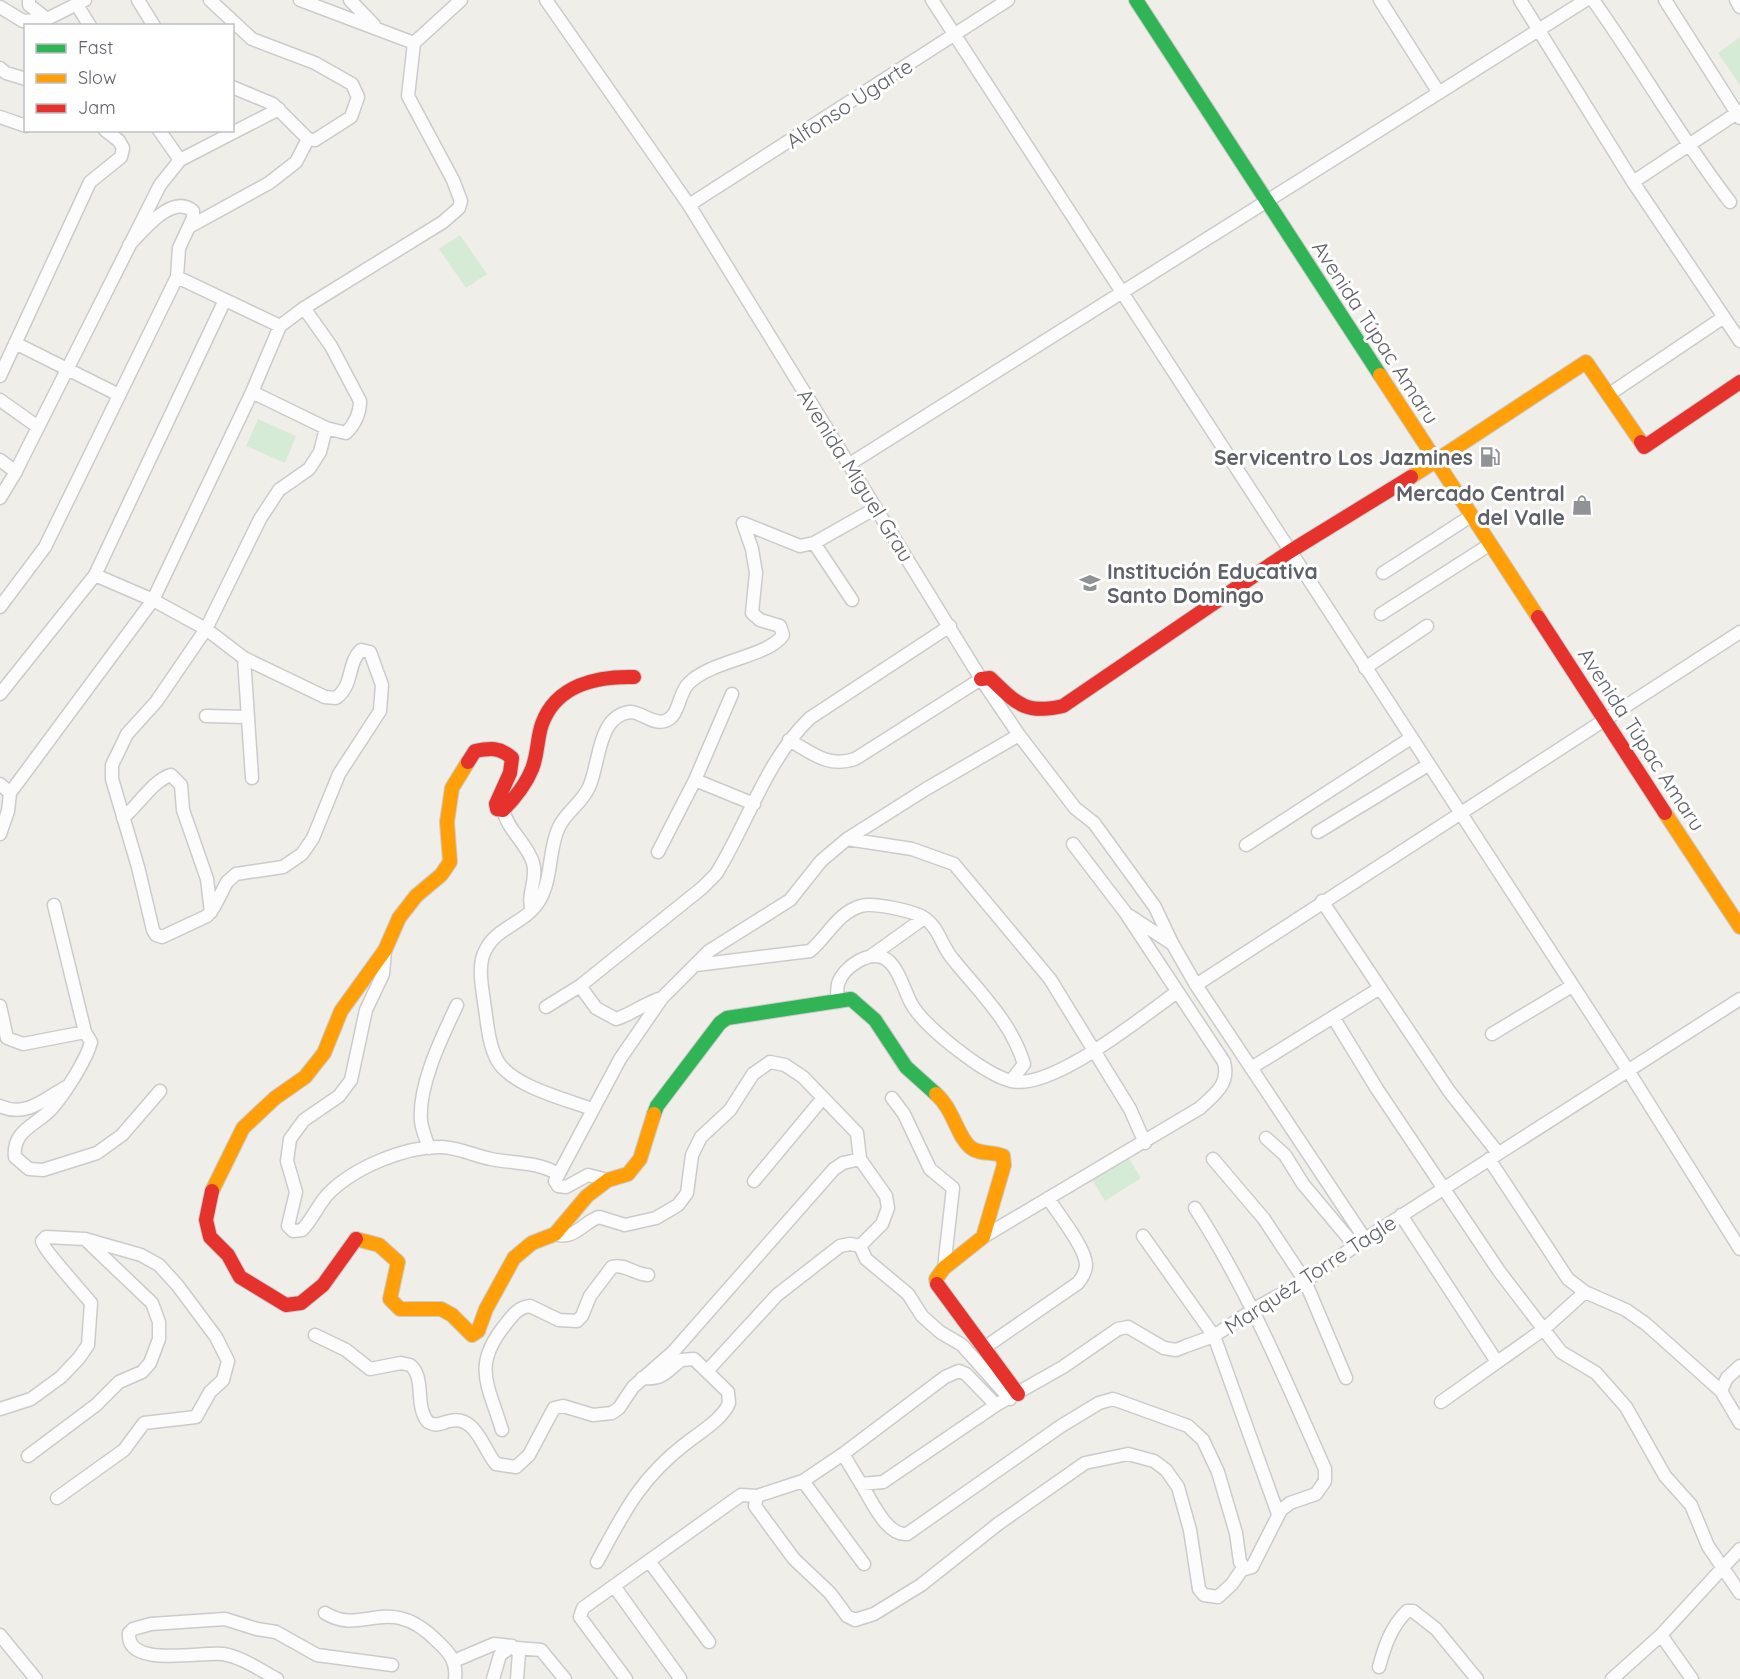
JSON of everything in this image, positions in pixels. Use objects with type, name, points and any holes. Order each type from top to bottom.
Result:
[{"type":"street","points":[[29,0],[29,5],[48,19]]},
{"type":"street","points":[[138,0],[153,24]]},
{"type":"street","points":[[210,0],[252,39],[315,63],[352,84],[357,90],[356,109],[351,117],[315,140],[308,139],[279,109],[234,88]]},
{"type":"street","points":[[300,0],[414,43]]},
{"type":"street","points":[[350,0],[377,28]]},
{"type":"street","points":[[0,834],[8,811],[5,788],[153,600],[252,392],[280,326],[304,308],[443,222],[459,208],[461,201],[453,180],[408,96],[414,43],[461,0]]},
{"type":"street","name":"Avenida Miguel Grau","points":[[546,0],[689,205],[848,465],[950,626],[981,680],[1019,735],[1075,808],[1094,823],[1155,907],[1172,944],[1196,985],[1360,1242]]},
{"type":"street","points":[[932,0],[1629,1072],[1740,1250]]},
{"type":"street","name":"Alfonso Ugarte","points":[[689,205],[1008,0]]},
{"type":"street","name":"Avenida Túpac Amaru","points":[[1136,0],[1740,927]]},
{"type":"street","points":[[1380,0],[1439,93]]},
{"type":"street","points":[[1520,0],[1541,30],[1633,182],[1740,341]]},
{"type":"street","points":[[848,465],[1586,0]]},
{"type":"street","points":[[1593,0],[1633,56],[1687,146],[1730,202]]},
{"type":"street","points":[[1633,182],[1739,114],[1665,0]]},
{"type":"street","points":[[1736,0],[1740,7]]},
{"type":"street","points":[[0,7],[23,21],[48,19],[81,2],[89,24]]},
{"type":"street","points":[[0,68],[6,73],[24,78]]},
{"type":"street","points":[[0,498],[16,472],[160,185],[180,160],[279,109]]},
{"type":"street","points":[[0,117],[24,125]]},
{"type":"street","points":[[0,376],[90,182],[121,157],[123,148],[119,141],[108,132]]},
{"type":"street","points":[[160,132],[180,160]]},
{"type":"street","points":[[189,227],[269,183],[296,162],[308,139]]},
{"type":"street","points":[[0,607],[45,547],[117,394],[177,277],[179,248],[189,227],[193,211],[182,206],[173,208],[157,217],[129,245]]},
{"type":"street","points":[[177,277],[224,302],[280,326]]},
{"type":"street","points":[[0,694],[94,575],[224,302]]},
{"type":"street","points":[[252,392],[326,428],[346,433],[357,419],[360,401],[331,346],[304,308]]},
{"type":"street","points":[[1608,395],[1724,317]]},
{"type":"street","points":[[15,343],[117,394]]},
{"type":"street","points":[[789,740],[839,765],[855,759],[981,680],[990,678],[1026,710],[1045,711],[1063,706],[1289,552],[1436,462],[1586,362],[1644,447],[1740,382]]},
{"type":"street","points":[[0,400],[38,427]]},
{"type":"street","points":[[94,575],[153,600],[206,630],[244,658],[332,698],[341,695],[348,686],[358,652],[368,650],[382,685],[380,711],[339,774],[313,838],[306,849],[282,867],[265,871],[245,870],[236,874],[227,882],[211,912],[165,937],[156,935],[112,779],[112,765],[128,734],[156,702],[206,630],[260,519],[279,490],[309,469],[320,452],[326,428]]},
{"type":"street","points":[[0,460],[16,472]]},
{"type":"street","points":[[592,1109],[517,1080],[501,1066],[495,1054],[481,982],[483,955],[494,938],[532,910],[543,893],[558,829],[589,787],[603,739],[612,720],[630,712],[656,722],[667,720],[674,714],[686,686],[697,675],[764,649],[783,635],[780,626],[760,620],[752,613],[756,573],[752,549],[743,524],[800,546],[814,543],[876,508]]},
{"type":"street","points":[[1383,573],[1471,516]]},
{"type":"street","points":[[814,543],[852,600]]},
{"type":"street","points":[[1381,614],[1489,544]]},
{"type":"street","points":[[546,1007],[580,986],[702,888],[716,874],[789,740],[810,718],[950,626]]},
{"type":"street","points":[[1365,668],[1427,627]]},
{"type":"street","points":[[1196,985],[1740,632]]},
{"type":"street","points":[[244,658],[252,778]]},
{"type":"street","points":[[503,810],[534,765],[543,720],[560,698],[585,680],[610,675],[634,677]]},
{"type":"street","points":[[658,852],[695,780],[732,694]]},
{"type":"street","points":[[206,716],[247,717]]},
{"type":"street","points":[[608,1180],[588,1175],[566,1186],[558,1186],[555,1181],[620,1059],[662,998],[709,951],[790,900],[821,861],[847,839],[926,789],[1019,735]]},
{"type":"street","points":[[1246,845],[1411,738]]},
{"type":"street","points":[[487,1351],[472,1335],[464,1332],[452,1314],[443,1309],[400,1309],[394,1305],[390,1299],[398,1262],[394,1255],[379,1245],[358,1238],[348,1246],[323,1285],[301,1303],[286,1305],[274,1300],[260,1287],[240,1277],[228,1255],[210,1237],[206,1220],[213,1186],[243,1128],[311,1069],[324,1053],[341,1011],[385,950],[399,918],[416,896],[441,875],[450,862],[447,822],[452,788],[476,751],[492,746],[504,750],[512,758],[510,773],[496,804],[497,809],[503,810]]},
{"type":"street","points":[[1318,832],[1428,765]]},
{"type":"street","points":[[123,818],[137,807],[163,777],[171,775],[177,778],[181,785],[183,810],[207,879],[211,912]]},
{"type":"street","points":[[695,780],[754,804]]},
{"type":"street","points":[[503,810],[507,824],[533,862],[535,876],[530,906],[532,910]]},
{"type":"street","points":[[847,839],[912,849],[954,864],[1050,979],[1130,1109],[1145,1143]]},
{"type":"street","points":[[1014,1396],[984,1348],[937,1287],[936,1279],[944,1268],[983,1237],[1145,1143],[1200,1108],[1224,1084],[1227,1073],[1224,1062],[1125,912],[1073,844]]},
{"type":"street","points":[[1323,901],[1494,1156],[1568,1279],[1585,1292],[1641,1320],[1721,1391],[1740,1423]]},
{"type":"street","points":[[54,905],[85,1032],[90,1037],[90,1047],[52,1108],[20,1134],[15,1143],[15,1157],[29,1169],[43,1170],[97,1153],[122,1135],[160,1091]]},
{"type":"street","points":[[695,965],[717,960],[775,957],[810,951],[823,941],[846,912],[864,905],[910,912],[924,918],[935,928],[950,956],[1009,1029],[1024,1064],[1011,1081]]},
{"type":"street","points":[[1125,912],[1172,944]]},
{"type":"street","points":[[837,1002],[838,982],[853,964],[871,956],[924,918]]},
{"type":"street","points":[[385,950],[383,974],[366,1010],[351,1080],[339,1096],[304,1120],[290,1139],[287,1161],[296,1192],[288,1226],[296,1232],[304,1228],[327,1195],[356,1174],[391,1158],[429,1148],[451,1148],[490,1159],[537,1164],[558,1174]]},
{"type":"street","points":[[871,956],[888,961],[911,1004],[927,1025],[951,1045],[1011,1081],[1042,1079],[1095,1050],[1177,992]]},
{"type":"street","points":[[580,986],[596,1008],[616,1019],[631,1014],[648,1002],[662,998]]},
{"type":"street","points":[[1492,1034],[1572,986]]},
{"type":"street","points":[[1251,1068],[1380,988]]},
{"type":"street","points":[[472,1335],[478,1331],[486,1309],[514,1258],[532,1243],[555,1234],[587,1196],[608,1180],[628,1174],[640,1159],[657,1106],[720,1023],[727,1018],[851,999],[860,1004],[906,1068],[949,1106],[970,1147],[980,1152],[996,1151],[1003,1156],[1004,1165],[983,1237]]},
{"type":"street","name":"Marquéz Torre Tagle","points":[[867,1484],[883,1482],[996,1405],[1014,1396],[1118,1329],[1128,1327],[1164,1348],[1176,1350],[1214,1336],[1254,1309],[1305,1281],[1444,1187],[1629,1072],[1740,999]]},
{"type":"street","points":[[429,1148],[422,1128],[422,1109],[435,1054],[457,1005]]},
{"type":"street","points":[[0,1006],[7,1038],[14,1042],[23,1044],[85,1032]]},
{"type":"street","points":[[1333,1017],[1377,1089],[1479,1242],[1561,1352],[1596,1373],[1626,1407],[1665,1476],[1691,1505],[1708,1546],[1740,1593]]},
{"type":"street","points":[[555,1234],[563,1237],[574,1233],[599,1217],[625,1225],[656,1218],[678,1205],[687,1193],[692,1155],[701,1137],[730,1110],[753,1074],[770,1062],[784,1065],[803,1077],[857,1133],[860,1159],[886,1196],[888,1208],[882,1224],[860,1246]]},
{"type":"street","points":[[0,1106],[14,1111],[29,1109],[67,1086]]},
{"type":"street","points":[[754,1181],[823,1098]]},
{"type":"street","points":[[892,1098],[904,1114],[930,1169],[953,1188],[944,1268]]},
{"type":"street","points":[[1266,1138],[1285,1155],[1303,1184],[1360,1242]]},
{"type":"street","points":[[315,1335],[346,1350],[370,1369],[401,1364],[410,1365],[418,1375],[418,1392],[423,1415],[428,1422],[439,1425],[457,1420],[468,1424],[479,1435],[493,1460],[503,1467],[516,1467],[526,1460],[554,1408],[563,1406],[593,1415],[612,1413],[642,1378],[673,1352],[834,1169],[843,1163],[860,1159]]},
{"type":"street","points":[[1213,1159],[1264,1219],[1305,1281],[1346,1378]]},
{"type":"street","points":[[984,1348],[1078,1283],[1084,1273],[1086,1264],[1076,1243],[1048,1198]]},
{"type":"street","points":[[1195,1208],[1229,1262],[1254,1309],[1325,1469],[1325,1481],[1316,1494],[1290,1503],[1278,1514],[1252,1567],[1243,1568]]},
{"type":"street","points":[[1401,1215],[1497,1362]]},
{"type":"street","points":[[0,1409],[31,1400],[61,1377],[88,1346],[91,1303],[62,1266],[42,1246],[42,1240],[46,1236],[85,1239],[141,1255],[159,1265],[201,1315],[228,1361],[223,1380],[210,1392],[196,1417],[144,1423],[124,1450],[57,1498]]},
{"type":"street","points":[[1143,1236],[1214,1336],[1275,1499],[1278,1514]]},
{"type":"street","points":[[28,1456],[96,1405],[119,1382],[142,1372],[150,1363],[159,1339],[158,1315],[152,1303],[85,1239]]},
{"type":"street","points":[[708,1370],[777,1295],[840,1246],[850,1244],[860,1246]]},
{"type":"street","points":[[860,1246],[866,1259],[908,1294],[922,1316],[940,1332],[962,1345],[1014,1396]]},
{"type":"street","points":[[502,1430],[485,1370],[487,1351],[504,1326],[523,1307],[533,1307],[559,1320],[577,1321],[582,1316],[590,1296],[612,1267],[621,1265],[634,1273],[648,1275]]},
{"type":"street","points":[[1441,1402],[1544,1329],[1585,1292]]},
{"type":"street","points":[[597,1562],[629,1503],[646,1479],[728,1407],[728,1392],[697,1360],[687,1358],[678,1362],[664,1376],[642,1378]]},
{"type":"street","points":[[1721,1391],[1727,1378],[1740,1366]]},
{"type":"street","points":[[626,1679],[580,1617],[583,1608],[741,1495],[757,1496],[803,1481],[843,1454],[945,1377],[959,1371],[966,1374],[996,1405]]},
{"type":"street","points":[[757,1496],[755,1506],[794,1559],[830,1593],[847,1617],[855,1620],[874,1614],[921,1586],[998,1524],[1084,1463],[1123,1455],[1140,1455],[1154,1461],[1175,1481],[1186,1512],[1196,1572],[1204,1595],[1218,1597],[1232,1584],[1243,1568],[1218,1472],[1203,1440],[1188,1426],[1118,1400],[1104,1400],[1061,1426],[907,1534],[899,1534],[890,1528],[867,1484],[843,1454]]},
{"type":"street","points":[[803,1481],[864,1564]]},
{"type":"street","points":[[1612,1679],[1661,1635],[1723,1569],[1733,1553],[1740,1549]]},
{"type":"street","points":[[649,1561],[709,1642]]},
{"type":"street","points":[[614,1586],[680,1678]]},
{"type":"street","points":[[1379,1666],[1388,1636],[1407,1611],[1413,1611],[1436,1629],[1477,1679]]},
{"type":"street","points":[[325,1613],[346,1620],[394,1615],[412,1620],[430,1634],[454,1661],[455,1679]]},
{"type":"street","points":[[277,1679],[223,1654],[154,1656],[140,1652],[130,1643],[129,1633],[133,1629],[151,1624],[225,1619],[276,1632],[317,1655],[393,1665]]},
{"type":"street","points":[[0,1635],[36,1679]]},
{"type":"street","points":[[1661,1635],[1692,1679]]},
{"type":"street","points":[[454,1661],[494,1644],[541,1650],[565,1679]]},
{"type":"street","points":[[493,1679],[500,1655],[514,1647]]},
{"type":"street","points":[[514,1647],[519,1653],[517,1679]]},
{"type":"green space","points":[[1740,37],[1740,85],[1718,53]]},
{"type":"green space","points":[[460,235],[487,274],[466,288],[439,249]]},
{"type":"green space","points":[[258,419],[296,436],[285,463],[246,446]]},
{"type":"green space","points":[[1128,1157],[1141,1178],[1105,1201],[1092,1179]]},
{"type":"traffic: fast","points":[[1136,0],[1380,375]]},
{"type":"traffic: fast","points":[[654,1114],[657,1106],[720,1023],[727,1018],[851,999],[875,1020],[906,1067],[936,1094]]},
{"type":"traffic: slow","points":[[1411,477],[1586,362],[1641,442]]},
{"type":"traffic: slow","points":[[1380,375],[1538,617]]},
{"type":"traffic: slow","points":[[212,1191],[243,1128],[275,1098],[305,1077],[324,1053],[341,1011],[385,950],[399,918],[416,896],[441,875],[450,862],[447,822],[452,788],[468,762]]},
{"type":"traffic: slow","points":[[1665,813],[1740,927]]},
{"type":"traffic: slow","points":[[936,1094],[947,1107],[970,1147],[1003,1156],[1004,1165],[983,1237],[944,1268],[936,1279],[937,1284]]},
{"type":"traffic: slow","points":[[356,1239],[379,1245],[398,1262],[390,1299],[400,1309],[441,1309],[452,1315],[472,1335],[478,1331],[486,1309],[514,1258],[532,1243],[555,1234],[587,1196],[608,1180],[628,1174],[640,1159],[654,1114]]},
{"type":"traffic: jam","points":[[1641,442],[1644,447],[1740,382]]},
{"type":"traffic: jam","points":[[981,679],[990,678],[1007,694],[1030,708],[1063,706],[1289,552],[1411,477]]},
{"type":"traffic: jam","points":[[1538,617],[1665,813]]},
{"type":"traffic: jam","points":[[468,762],[475,751],[485,749],[499,750],[512,758],[510,773],[496,804],[497,809],[503,810],[520,791],[530,775],[542,724],[548,711],[557,700],[579,686],[592,681],[634,677]]},
{"type":"traffic: jam","points":[[212,1191],[206,1220],[210,1237],[228,1255],[240,1277],[286,1305],[301,1303],[323,1285],[356,1239]]},
{"type":"traffic: jam","points":[[937,1284],[1018,1394]]},
{"type":"place","name":"Servicentro Los Jazmines","points":[[1490,457]]},
{"type":"place","name":"Mercado Central del Valle","points":[[1582,505]]},
{"type":"place","name":"Institución Educativa Santo Domingo","points":[[1090,583]]}]
